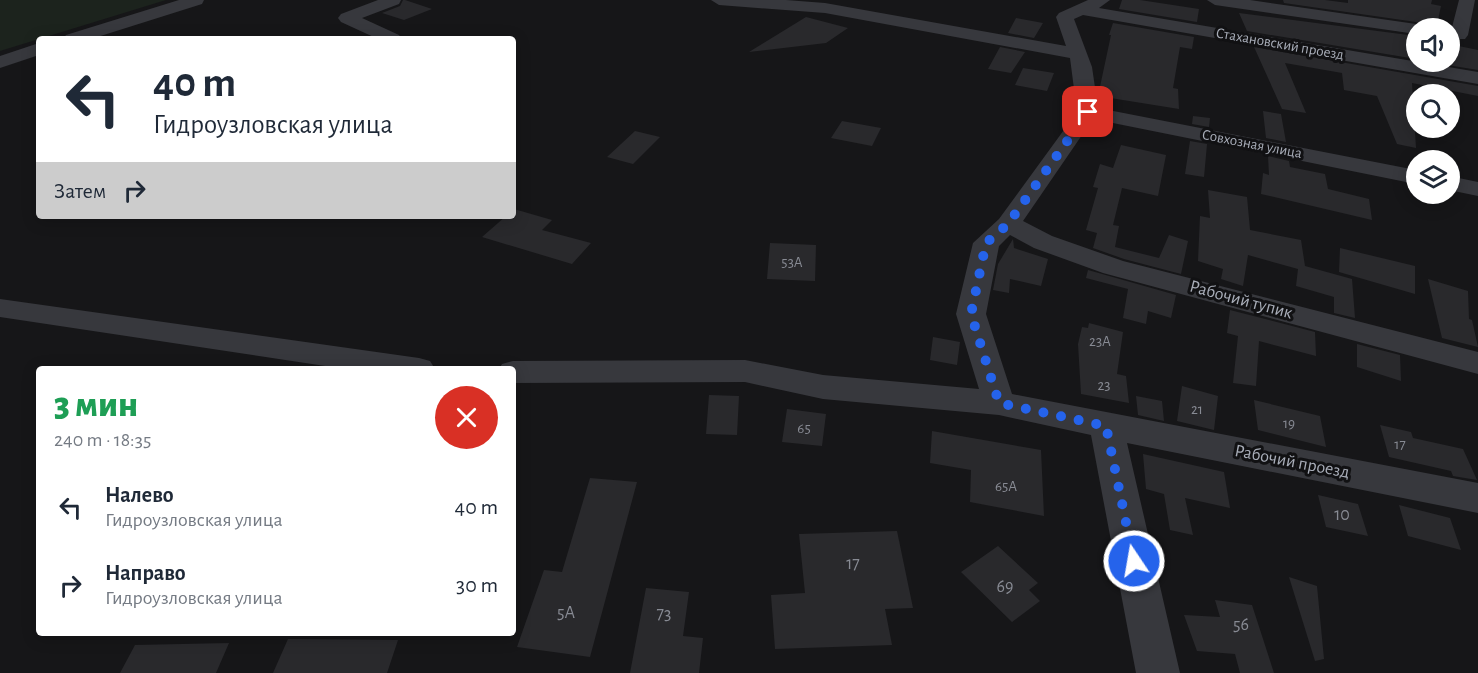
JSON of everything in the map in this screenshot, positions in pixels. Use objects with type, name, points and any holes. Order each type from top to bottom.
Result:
[{"type":"street","points":[[82,36],[196,0]]},
{"type":"street","points":[[386,36],[347,18],[393,0]]},
{"type":"street","points":[[719,0],[825,8],[1077,54]]},
{"type":"street","points":[[999,403],[971,314],[986,243],[1008,224],[1088,112],[1082,67],[1065,17],[1102,0]]},
{"type":"street","points":[[1215,0],[1406,28]]},
{"type":"street","points":[[1460,19],[1467,0]]},
{"type":"street","name":"Стахановский проезд","points":[[1082,10],[1478,78]]},
{"type":"street","points":[[1460,36],[1478,39]]},
{"type":"street","points":[[0,62],[36,51]]},
{"type":"street","name":"Совхозная улица","points":[[1088,112],[1406,175]]},
{"type":"street","points":[[1460,185],[1478,189]]},
{"type":"street","name":"Рабочий тупик","points":[[1008,224],[1043,242],[1113,267],[1478,363]]},
{"type":"street","points":[[0,308],[398,366]]},
{"type":"street","name":"Рабочий проезд","points":[[516,372],[745,371],[823,387],[999,403],[1478,498]]},
{"type":"street","points":[[1106,426],[1158,673]]},
{"type":"shaded area","points":[[0,0],[166,0],[49,36],[36,36],[36,40],[0,51]]},
{"type":"building","points":[[403,0],[432,9],[404,20],[382,13],[400,6]]},
{"type":"building","points":[[1122,0],[1140,0],[1199,9],[1197,22],[1119,9]]},
{"type":"building","points":[[1283,0],[1325,0],[1348,3],[1348,0],[1432,0],[1431,4],[1441,6],[1438,18],[1406,18],[1406,21],[1284,3]]},
{"type":"building","points":[[1239,13],[1406,35],[1406,57],[1247,31]]},
{"type":"building","points":[[806,17],[848,28],[826,43],[749,52]]},
{"type":"building","points":[[1016,18],[1043,23],[1034,38],[1008,33]]},
{"type":"building","points":[[1113,23],[1194,37],[1192,49],[1180,47],[1173,88],[1178,89],[1179,109],[1098,96]]},
{"type":"building","points":[[1460,46],[1478,50],[1478,70],[1460,67]]},
{"type":"building","points":[[1000,47],[1025,52],[1011,73],[988,69]]},
{"type":"building","points":[[1254,47],[1478,86],[1478,96],[1460,92],[1460,84],[1406,84],[1406,138],[1415,138],[1416,148],[1397,144],[1377,96],[1344,90],[1342,73],[1285,63],[1306,113],[1282,109]]},
{"type":"building","points":[[1023,68],[1054,73],[1047,91],[1015,85]]},
{"type":"building","points":[[1263,111],[1281,114],[1286,142],[1266,138]]},
{"type":"building","points":[[1193,116],[1210,118],[1209,127],[1192,124]]},
{"type":"building","points":[[842,121],[881,128],[872,146],[831,138]]},
{"type":"building","points":[[635,131],[660,137],[633,164],[607,157]]},
{"type":"building","points":[[1190,141],[1207,144],[1204,177],[1185,174]]},
{"type":"building","points":[[1121,145],[1166,155],[1158,196],[1122,188],[1113,225],[1119,226],[1115,247],[1159,258],[1169,235],[1188,241],[1181,274],[1093,248],[1097,233],[1086,230],[1098,188],[1093,187],[1100,164],[1113,168]]},
{"type":"building","points":[[1268,156],[1289,161],[1290,167],[1325,174],[1328,189],[1369,199],[1372,220],[1261,194],[1263,173],[1269,175]]},
{"type":"building","points":[[1208,190],[1247,197],[1250,230],[1301,240],[1305,266],[1352,279],[1355,318],[1334,313],[1334,297],[1296,286],[1298,269],[1248,255],[1243,286],[1221,279],[1223,269],[1198,261],[1200,216],[1210,218]]},
{"type":"building","points":[[516,210],[552,220],[542,230],[591,243],[572,264],[482,237],[503,219],[516,219]]},
{"type":"building","points":[[1013,239],[1014,248],[1048,259],[1041,286],[1010,279],[1009,293],[993,290],[998,264]]},
{"type":"building","points":[[770,243],[816,245],[815,281],[767,279]]},
{"type":"building","points":[[1340,248],[1415,266],[1415,294],[1339,272]]},
{"type":"building","points":[[1088,270],[1176,295],[1171,318],[1148,311],[1146,324],[1123,318],[1128,289],[1086,278]]},
{"type":"building","points":[[1428,279],[1468,291],[1469,319],[1472,320],[1478,347],[1442,338]]},
{"type":"building","points":[[1230,310],[1315,332],[1316,356],[1259,341],[1256,386],[1233,383],[1238,336],[1227,333]]},
{"type":"building","points":[[1089,323],[1123,332],[1117,374],[1126,376],[1129,403],[1081,394],[1078,344],[1082,327],[1088,328]]},
{"type":"building","points":[[933,337],[960,342],[957,365],[930,360]]},
{"type":"building","points":[[1357,344],[1400,355],[1401,381],[1357,367]]},
{"type":"building","points":[[1182,386],[1218,396],[1214,430],[1177,421]]},
{"type":"building","points":[[709,395],[739,396],[737,435],[706,434]]},
{"type":"building","points":[[1136,396],[1162,401],[1164,421],[1138,415]]},
{"type":"building","points":[[1254,400],[1320,416],[1326,447],[1258,430]]},
{"type":"building","points":[[787,409],[826,414],[822,446],[782,442]]},
{"type":"building","points":[[1380,425],[1411,432],[1413,438],[1463,449],[1477,480],[1453,476],[1451,471],[1389,457]]},
{"type":"building","points":[[932,431],[1041,450],[1044,516],[970,502],[971,470],[930,463]]},
{"type":"building","points":[[1143,454],[1224,472],[1230,508],[1185,498],[1193,535],[1170,530],[1164,494],[1146,489]]},
{"type":"building","points":[[590,478],[637,482],[590,657],[517,647],[544,570],[562,572]]},
{"type":"building","points":[[1318,495],[1358,504],[1368,536],[1326,527]]},
{"type":"building","points":[[1399,505],[1450,518],[1461,550],[1408,536]]},
{"type":"building","points":[[897,531],[913,608],[885,609],[892,645],[775,649],[771,595],[805,593],[799,534]]},
{"type":"building","points":[[998,546],[1038,583],[1029,590],[1040,601],[1012,622],[961,572]]},
{"type":"building","points":[[1289,577],[1317,586],[1324,659],[1315,661]]},
{"type":"building","points":[[646,588],[689,592],[683,636],[703,638],[699,673],[630,673]]},
{"type":"building","points":[[1215,600],[1252,605],[1274,673],[1240,673],[1235,654],[1197,651],[1184,615],[1220,617]]},
{"type":"building","points":[[288,639],[398,640],[387,673],[273,673]]},
{"type":"building","points":[[229,643],[216,673],[120,673],[135,645]]},
{"type":"route","points":[[1088,112],[1008,224],[986,243],[971,314],[999,403],[1106,426],[1134,561]]}]
